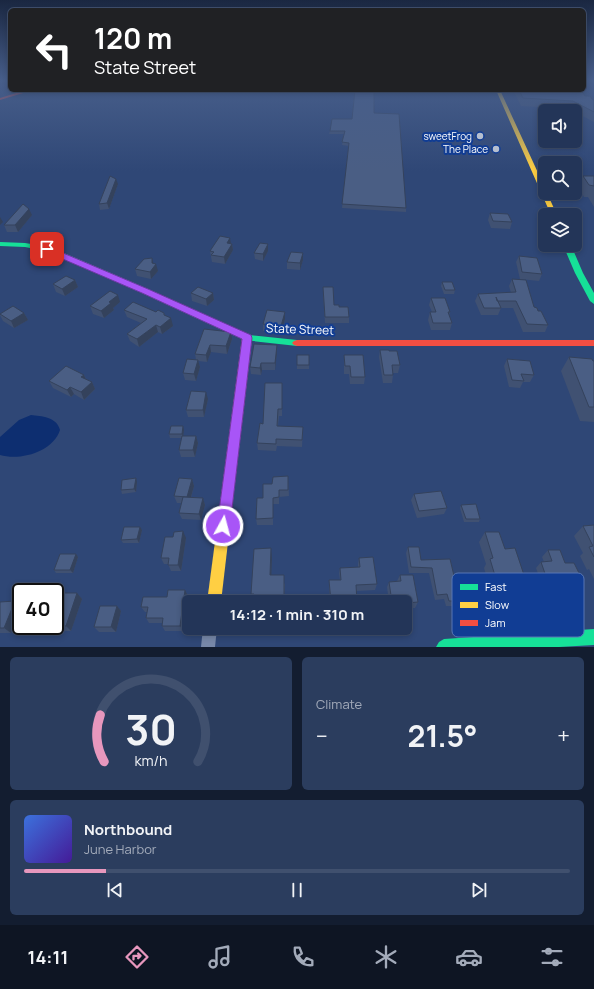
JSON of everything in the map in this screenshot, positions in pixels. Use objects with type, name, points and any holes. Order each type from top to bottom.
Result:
[{"type":"main road","points":[[507,110],[551,208]]},
{"type":"main road","name":"State Street","points":[[0,244],[25,245],[47,249],[145,291],[247,338],[292,343],[594,343]]},
{"type":"main road","points":[[570,252],[594,301]]},
{"type":"main road","points":[[215,595],[247,338]]},
{"type":"main road","points":[[444,647],[594,637]]},
{"type":"street","points":[[208,647],[209,635]]},
{"type":"water","points":[[31,415],[48,418],[56,422],[60,430],[56,438],[43,449],[26,456],[8,457],[0,455],[0,437],[19,420]]},
{"type":"building","points":[[353,110],[374,110],[374,113],[399,114],[406,208],[342,204],[349,143],[342,142],[345,131],[330,131],[332,119],[352,119]]},
{"type":"building","points":[[110,176],[116,179],[107,203],[99,204]]},
{"type":"building","points":[[583,176],[594,176],[594,186],[589,185]]},
{"type":"building","points":[[23,204],[29,209],[15,225],[4,225]]},
{"type":"building","points":[[490,213],[508,214],[512,222],[493,221]]},
{"type":"building","points":[[220,236],[230,238],[227,243],[232,244],[224,257],[211,255],[214,252],[210,251]]},
{"type":"building","points":[[260,243],[268,244],[263,254],[254,253]]},
{"type":"building","points":[[291,252],[303,253],[300,263],[287,262]]},
{"type":"building","points":[[519,256],[537,258],[542,274],[522,272]]},
{"type":"building","points":[[152,258],[152,263],[156,264],[150,272],[135,269],[144,259]]},
{"type":"building","points":[[66,276],[75,280],[62,289],[53,284]]},
{"type":"building","points":[[512,279],[526,280],[534,307],[537,308],[538,311],[541,311],[548,325],[527,324],[516,301],[498,301],[501,308],[484,308],[478,294],[516,292]]},
{"type":"building","points":[[442,282],[452,282],[455,290],[445,290]]},
{"type":"building","points":[[198,287],[213,293],[206,299],[191,293]]},
{"type":"building","points":[[323,287],[333,287],[334,305],[339,305],[339,307],[348,307],[349,317],[325,317]]},
{"type":"building","points":[[110,291],[118,295],[101,311],[90,306]]},
{"type":"building","points":[[431,298],[445,298],[452,323],[433,323],[430,312],[436,312]]},
{"type":"building","points":[[133,302],[156,312],[158,310],[171,318],[160,327],[156,325],[137,339],[127,334],[147,319],[124,310]]},
{"type":"building","points":[[13,306],[24,313],[11,321],[0,314]]},
{"type":"building","points":[[267,310],[285,312],[281,326],[263,324]]},
{"type":"building","points":[[204,329],[231,332],[226,346],[210,345],[206,355],[195,354]]},
{"type":"building","points":[[254,344],[277,345],[275,363],[261,363],[260,368],[250,367]]},
{"type":"building","points":[[380,350],[397,351],[400,365],[392,365],[393,375],[384,375]]},
{"type":"building","points":[[297,355],[309,355],[309,365],[297,365]]},
{"type":"building","points":[[344,355],[363,355],[365,377],[351,377],[350,366],[345,366]]},
{"type":"building","points":[[569,357],[592,359],[594,361],[594,407],[589,407]]},
{"type":"building","points":[[187,359],[198,360],[194,374],[183,373]]},
{"type":"building","points":[[507,359],[530,361],[534,375],[521,374],[524,381],[512,380]]},
{"type":"building","points":[[66,366],[84,375],[81,377],[92,382],[81,392],[70,387],[67,390],[49,381]]},
{"type":"building","points":[[265,383],[282,383],[282,409],[278,409],[277,426],[303,427],[302,440],[276,439],[276,444],[257,443],[260,423],[263,424]]},
{"type":"building","points":[[191,391],[206,392],[203,410],[186,410]]},
{"type":"building","points":[[171,426],[183,426],[182,434],[169,434]]},
{"type":"building","points":[[182,436],[196,436],[193,450],[179,450]]},
{"type":"building","points":[[288,476],[288,490],[279,490],[279,497],[273,498],[273,518],[256,519],[257,498],[263,498],[263,484],[272,484],[273,477]]},
{"type":"building","points":[[136,478],[134,489],[121,490],[122,480]]},
{"type":"building","points":[[179,478],[192,479],[187,497],[174,496]]},
{"type":"building","points":[[441,491],[447,508],[419,511],[414,494]]},
{"type":"building","points":[[183,497],[203,498],[199,514],[179,513]]},
{"type":"building","points":[[476,504],[480,519],[466,519],[461,505]]},
{"type":"building","points":[[594,525],[594,557],[589,547],[593,546],[583,526]]},
{"type":"building","points":[[124,527],[140,527],[137,539],[121,540]]},
{"type":"building","points":[[183,531],[178,565],[168,565],[169,558],[161,558],[165,537],[173,537],[174,532]]},
{"type":"building","points":[[485,532],[499,532],[505,549],[515,548],[523,573],[494,573],[490,559],[493,558]]},
{"type":"building","points":[[408,547],[419,547],[421,560],[450,559],[453,573],[452,573],[452,601],[449,601],[447,594],[437,595],[432,568],[411,567]]},
{"type":"building","points":[[271,548],[270,575],[284,575],[284,595],[251,594],[254,549]]},
{"type":"building","points":[[548,550],[560,550],[565,563],[574,563],[579,573],[545,573],[541,562],[552,561]]},
{"type":"building","points":[[60,554],[76,554],[70,570],[54,570]]},
{"type":"building","points":[[373,557],[377,584],[356,585],[357,595],[330,595],[329,580],[341,580],[340,568],[360,567],[359,558]]},
{"type":"building","points":[[400,575],[413,575],[418,602],[412,603],[412,595],[391,595],[389,582],[401,581]]},
{"type":"building","points":[[168,590],[185,590],[184,595],[182,595],[180,626],[162,626],[163,618],[146,618],[148,607],[141,607],[143,597],[167,597]]},
{"type":"building","points":[[64,593],[77,593],[66,626],[64,626]]},
{"type":"building","points":[[12,601],[12,608],[4,628],[0,628],[0,602]]},
{"type":"building","points":[[100,606],[117,606],[111,627],[94,627]]},
{"type":"traffic: fast","points":[[0,244],[25,245],[47,249],[145,291],[247,338],[297,343]]},
{"type":"traffic: fast","points":[[570,252],[594,301]]},
{"type":"traffic: fast","points":[[444,647],[594,637]]},
{"type":"traffic: slow","points":[[507,110],[551,208]]},
{"type":"traffic: slow","points":[[215,595],[247,338]]},
{"type":"traffic: jam","points":[[297,343],[594,343]]},
{"type":"place","name":"sweetFrog","points":[[480,136]]},
{"type":"place","name":"The Place","points":[[496,149]]},
{"type":"route","points":[[47,249],[145,291],[247,338],[223,526]]}]
